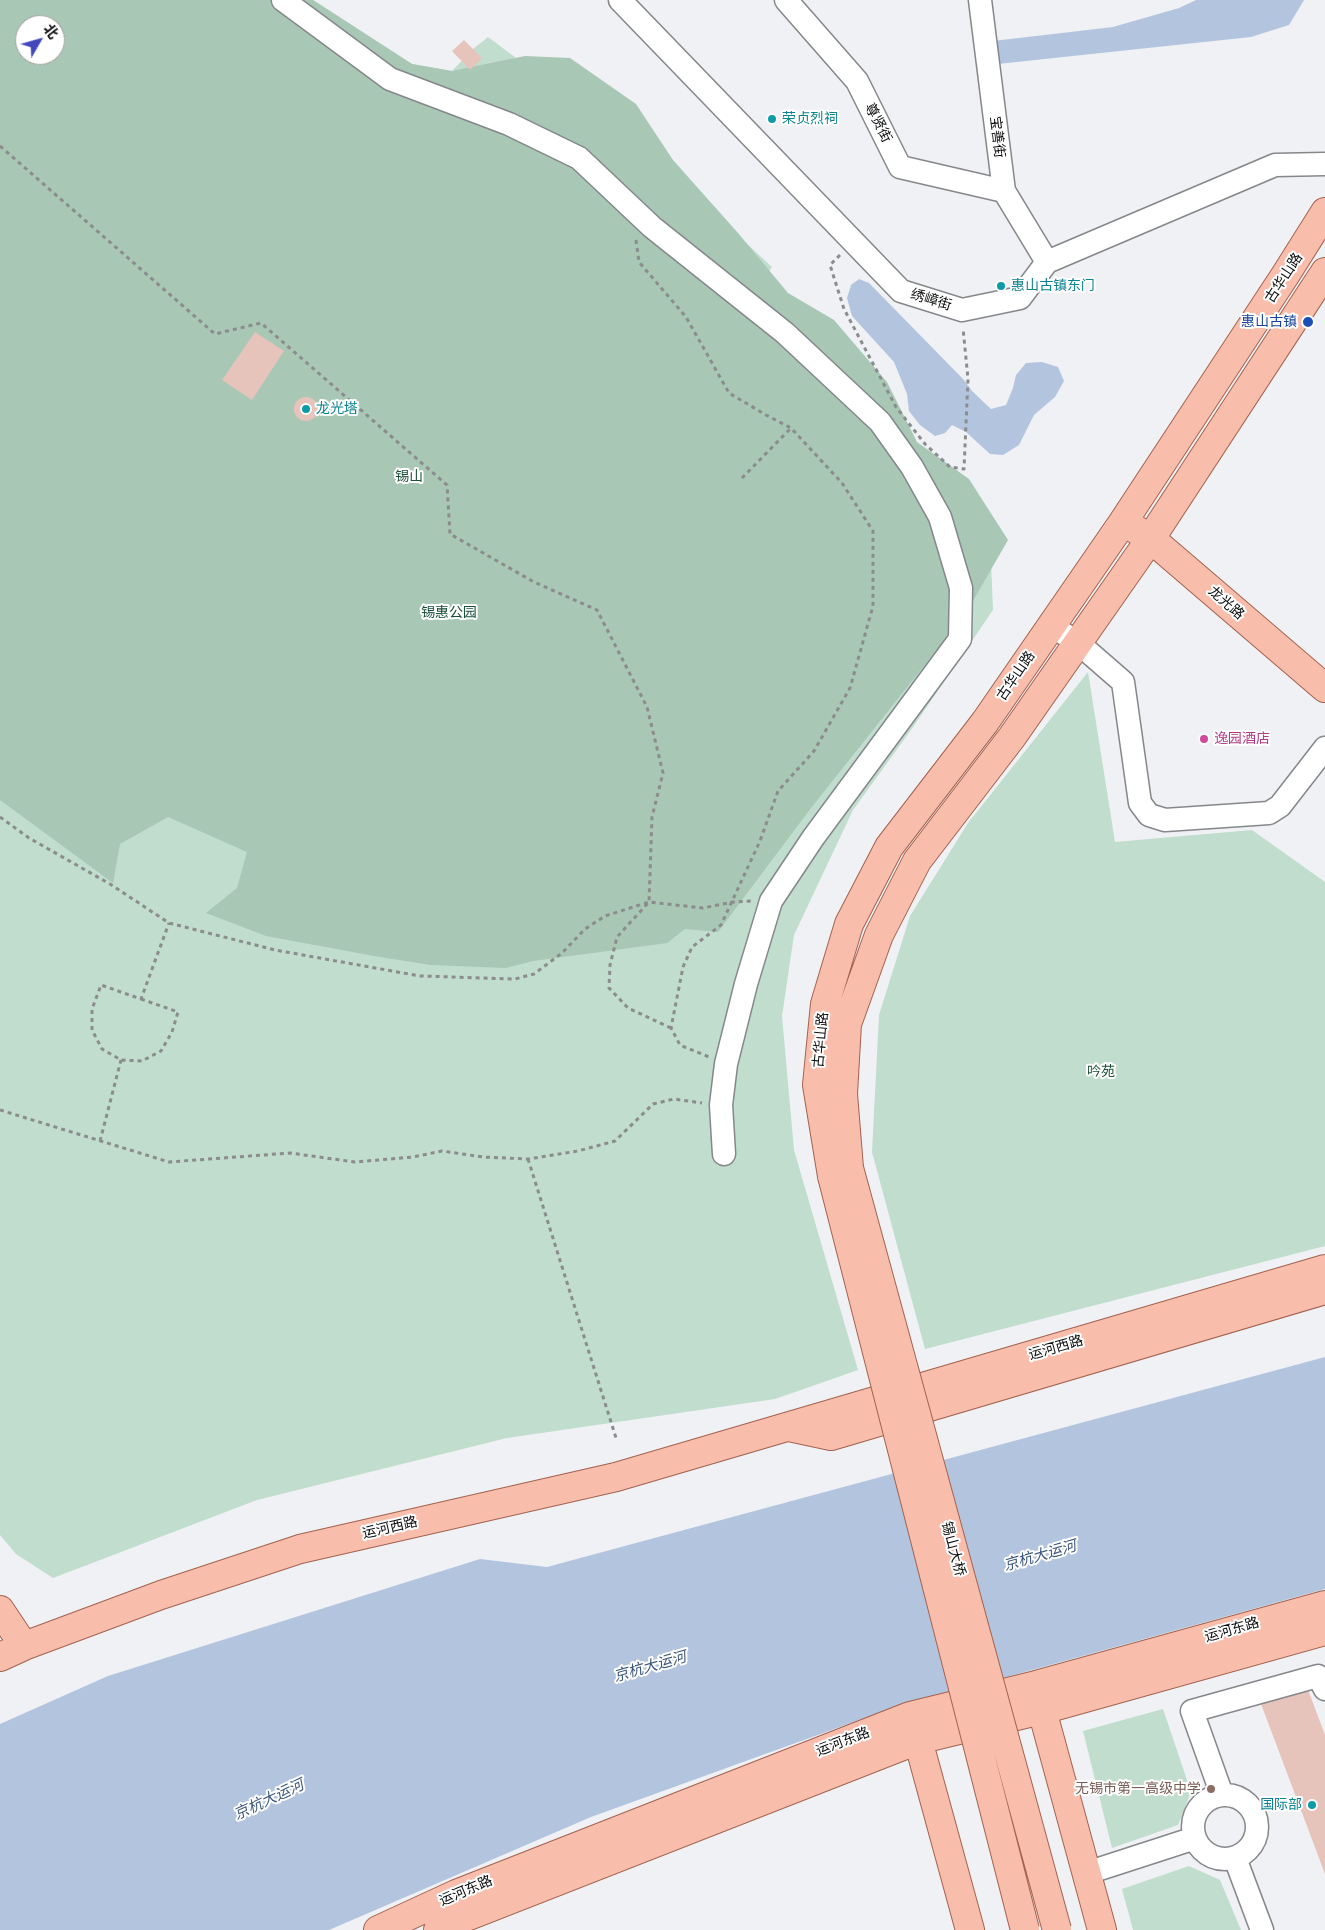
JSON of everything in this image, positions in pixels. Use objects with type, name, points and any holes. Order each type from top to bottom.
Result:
[{"type":"main road","name":"古华山路","points":[[840,1172],[817,1085],[825,1004],[849,924],[889,847],[985,722],[1050,625],[1123,522],[1325,212]]},
{"type":"main road","name":"古华山路","points":[[840,1172],[847,1024],[879,935],[917,861],[1012,737],[1150,538],[1325,272]]},
{"type":"main road","name":"龙光路","points":[[1123,522],[1150,538],[1325,688]]},
{"type":"main road","name":"锡山大桥","points":[[840,1172],[1025,1930]]},
{"type":"main road","name":"锡山大桥","points":[[840,1172],[1057,1930]]},
{"type":"main road","name":"运河西路","points":[[12,1652],[161,1595],[300,1549],[616,1476],[1325,1269]]},
{"type":"main road","name":"运河西路","points":[[788,1427],[831,1436],[1325,1290]]},
{"type":"main road","name":"运河东路","points":[[378,1930],[465,1890],[910,1716],[1036,1685],[1325,1605]]},
{"type":"main road","points":[[0,1610],[12,1652]]},
{"type":"main road","name":"运河东路","points":[[438,1930],[466,1917],[918,1740],[1042,1710],[1325,1631]]},
{"type":"main road","points":[[1042,1710],[1102,1930]]},
{"type":"main road","points":[[918,1740],[970,1930]]},
{"type":"street","points":[[283,0],[390,80],[509,124],[579,158],[652,228],[785,332],[880,422],[912,467],[940,517],[962,588],[960,639],[813,838],[771,901],[746,984],[726,1064],[721,1105],[724,1154]]},
{"type":"street","name":"绣嶂街","points":[[620,0],[901,291],[962,310],[1020,298],[1047,262]]},
{"type":"street","name":"尊贤街","points":[[786,0],[857,81],[900,167],[1004,191]]},
{"type":"street","name":"宝善街","points":[[980,0],[1004,191],[1047,262]]},
{"type":"street","points":[[1047,262],[1275,165],[1325,164]]},
{"type":"street","points":[[1050,625],[1077,642],[1123,682],[1140,803],[1149,816],[1164,820],[1269,813],[1280,806],[1325,748]]},
{"type":"street","points":[[1222,1795],[1192,1711],[1318,1676],[1325,1689]]},
{"type":"street","points":[[1222,1795],[1232,1795],[1246,1803],[1256,1816],[1258,1826],[1252,1846],[1244,1854],[1224,1860],[1213,1858],[1197,1844],[1193,1823],[1196,1812],[1202,1803],[1211,1797],[1222,1795]]},
{"type":"street","points":[[1087,1873],[1195,1838]]},
{"type":"street","points":[[1234,1858],[1262,1930]]},
{"type":"path","points":[[0,146],[216,334],[261,323],[447,485],[450,534],[534,582],[597,610],[647,707],[663,773],[652,817],[648,902],[617,937],[610,965],[609,988],[628,1008],[671,1028],[680,1045],[726,1064]]},
{"type":"path","points":[[633,209],[639,262],[686,316],[729,393],[791,428],[842,483],[873,531],[873,606],[850,688],[814,751],[778,791],[760,841],[721,925],[692,947],[683,967],[671,1028]]},
{"type":"path","points":[[854,241],[830,265],[844,309],[896,406],[925,444],[950,467],[964,469],[968,380],[962,310]]},
{"type":"path","points":[[742,478],[791,428]]},
{"type":"path","points":[[0,817],[28,838],[110,884],[169,923],[275,950],[420,976],[515,979],[534,974],[562,953],[585,930],[605,916],[648,902],[703,908],[733,902],[771,901]]},
{"type":"path","points":[[142,999],[169,923]]},
{"type":"path","points":[[101,984],[142,999],[178,1012],[172,1032],[161,1050],[142,1061],[121,1060],[102,1049],[92,1030],[92,1009],[101,984]]},
{"type":"path","points":[[100,1140],[121,1060]]},
{"type":"path","points":[[0,1110],[170,1162],[290,1153],[355,1162],[413,1157],[442,1151],[482,1157],[528,1159],[578,1151],[615,1141],[653,1104],[674,1098],[721,1105]]},
{"type":"path","points":[[528,1159],[617,1441]]},
{"type":"green space","name":"锡山","points":[[0,0],[313,0],[412,64],[452,71],[473,49],[488,37],[674,176],[772,267],[759,287],[990,538],[993,610],[911,730],[853,810],[794,935],[782,1016],[794,1150],[858,1370],[775,1399],[507,1438],[257,1500],[53,1578],[16,1554],[0,1535]]},
{"type":"green space","name":"锡山","points":[[0,0],[313,0],[412,64],[452,71],[525,56],[570,58],[636,104],[673,160],[788,293],[834,320],[887,382],[917,442],[969,479],[1008,540],[966,613],[811,808],[718,932],[685,929],[667,943],[533,961],[506,968],[431,965],[266,936],[206,913],[237,888],[247,852],[168,817],[120,844],[113,883],[0,800]]},
{"type":"green space","name":"吟苑","points":[[1088,672],[1115,842],[1252,830],[1325,882],[1325,1246],[925,1349],[872,1152],[879,1015],[910,916],[968,823]]},
{"type":"green space","points":[[1163,1709],[1191,1792],[1178,1825],[1112,1848],[1083,1731]]},
{"type":"green space","points":[[1189,1866],[1220,1880],[1241,1930],[1133,1930],[1122,1889]]},
{"type":"water","points":[[1196,0],[1304,0],[1289,25],[1251,37],[979,66],[976,43],[1113,27],[1179,8]]},
{"type":"water","points":[[859,279],[869,283],[991,409],[1006,405],[1016,375],[1026,363],[1042,362],[1058,367],[1064,381],[1055,397],[1034,415],[1019,445],[1003,455],[990,454],[966,432],[952,425],[945,433],[935,436],[920,425],[909,411],[907,394],[894,362],[852,316],[847,298],[851,285]]},
{"type":"water","name":"京杭大运河","points":[[1325,1357],[1325,1589],[887,1710],[591,1817],[329,1930],[0,1930],[0,1724],[108,1676],[480,1559],[547,1567]]},
{"type":"building","points":[[464,40],[482,58],[470,70],[452,51]]},
{"type":"building","points":[[255,332],[284,351],[252,400],[222,380]]},
{"type":"building","name":"龙光塔","points":[[306,397],[311,398],[317,404],[317,414],[311,420],[306,421],[301,420],[295,414],[294,409],[295,404],[301,398]]},
{"type":"building","name":"国际部","points":[[1307,1687],[1325,1735],[1325,1874],[1261,1704]]},
{"type":"place","name":"荣贞烈祠","points":[[772,119]]},
{"type":"place","name":"惠山古镇东门","points":[[1001,286]]},
{"type":"place","name":"惠山古镇","points":[[1308,322]]},
{"type":"place","name":"龙光塔","points":[[306,409]]},
{"type":"place","name":"逸园酒店","points":[[1204,739]]},
{"type":"place","name":"无锡市第一高级中学","points":[[1211,1789]]},
{"type":"place","name":"国际部","points":[[1312,1805]]},
{"type":"park label","name":"锡惠公园","points":[[449,613]]}]
